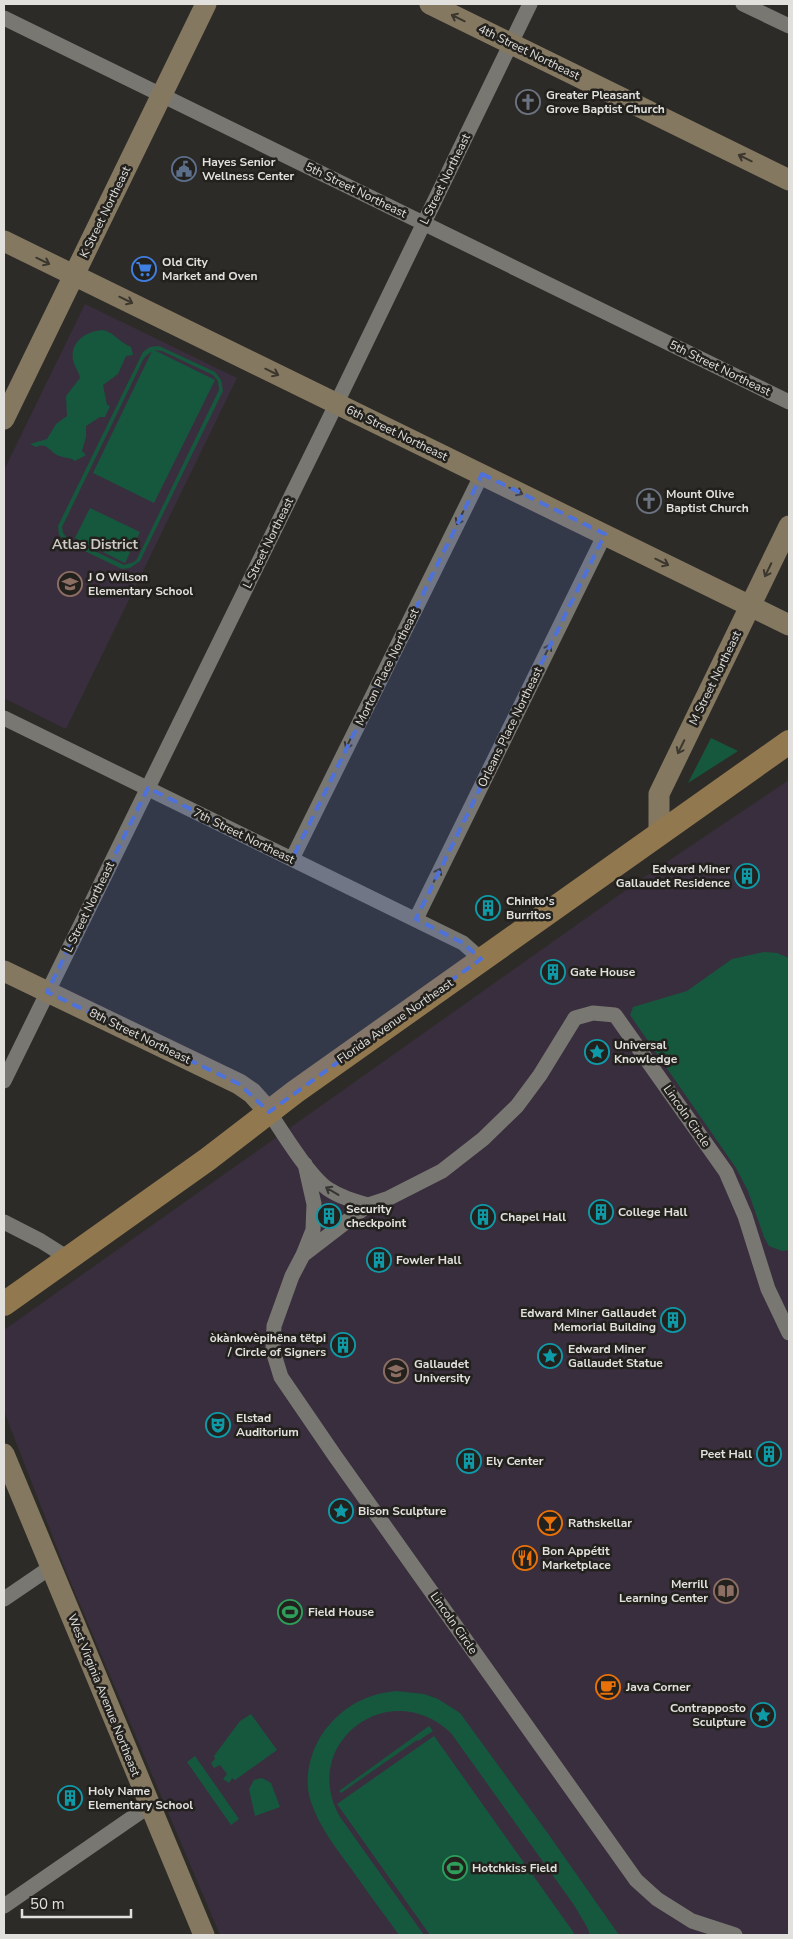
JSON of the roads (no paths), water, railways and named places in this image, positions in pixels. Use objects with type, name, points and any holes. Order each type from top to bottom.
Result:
[{"type":"main road","name":"Florida Avenue Northeast","points":[[4,1304],[208,1159],[269,1112],[481,960],[789,742]]},
{"type":"street","name":"K Street Northeast","points":[[4,419],[206,4]]},
{"type":"street","name":"4th Street Northeast","points":[[430,4],[789,180]]},
{"type":"street","name":"L Street Northeast","points":[[4,1082],[530,4]]},
{"type":"street","points":[[743,4],[789,26]]},
{"type":"street","name":"5th Street Northeast","points":[[4,18],[789,402]]},
{"type":"street","name":"6th Street Northeast","points":[[4,241],[789,624]]},
{"type":"street","name":"Morton Place Northeast","points":[[292,859],[482,474]]},
{"type":"street","name":"M Street Northeast","points":[[659,833],[658,794],[789,526]]},
{"type":"street","name":"Orleans Place Northeast","points":[[416,919],[605,534]]},
{"type":"street","name":"7th Street Northeast","points":[[4,718],[416,919],[463,943],[481,960]]},
{"type":"street","name":"8th Street Northeast","points":[[4,971],[239,1084],[252,1092],[269,1112]]},
{"type":"street","name":"Lincoln Circle","points":[[303,1255],[368,1205],[389,1198],[442,1171],[483,1139],[517,1106],[540,1075],[575,1018],[593,1013],[615,1015],[726,1172],[745,1216],[768,1289],[789,1333]]},
{"type":"street","name":"Lincoln Circle","points":[[269,1112],[305,1164],[327,1188],[350,1200],[368,1205]]},
{"type":"street","name":"Lincoln Circle","points":[[305,1164],[314,1204],[313,1230],[292,1276],[274,1326],[273,1351],[281,1377],[636,1880],[657,1899],[692,1921],[735,1935]]},
{"type":"street","points":[[4,1222],[41,1241],[68,1258]]},
{"type":"street","name":"West Virginia Avenue Northeast","points":[[4,1454],[204,1935]]},
{"type":"street","points":[[4,1599],[51,1567]]},
{"type":"street","points":[[4,1906],[149,1806]]},
{"type":"place","name":"Greater Pleasant Grove Baptist Church","points":[[528,102]]},
{"type":"place","name":"Hayes Senior Wellness Center","points":[[184,169]]},
{"type":"place","name":"Old City Market and Oven","points":[[144,269]]},
{"type":"place","name":"Mount Olive Baptist Church","points":[[649,501]]},
{"type":"place","name":"J O Wilson Elementary School","points":[[70,584]]},
{"type":"place","name":"Edward Miner Gallaudet Residence","points":[[747,876]]},
{"type":"place","name":"Chinito's Burritos","points":[[488,908]]},
{"type":"place","name":"Gate House","points":[[553,972]]},
{"type":"place","name":"Universal Knowledge","points":[[597,1052]]},
{"type":"place","name":"College Hall","points":[[601,1212]]},
{"type":"place","name":"Security checkpoint","points":[[329,1216]]},
{"type":"place","name":"Chapel Hall","points":[[483,1217]]},
{"type":"place","name":"Fowler Hall","points":[[379,1260]]},
{"type":"place","name":"Edward Miner Gallaudet Memorial Building","points":[[673,1320]]},
{"type":"place","name":"òkànkwèpihëna tëtpi / Circle of Signers","points":[[343,1345]]},
{"type":"place","name":"Edward Miner Gallaudet Statue","points":[[550,1356]]},
{"type":"place","name":"Gallaudet University","points":[[396,1371]]},
{"type":"place","name":"Elstad Auditorium","points":[[218,1425]]},
{"type":"place","name":"Peet Hall","points":[[769,1454]]},
{"type":"place","name":"Ely Center","points":[[469,1461]]},
{"type":"place","name":"Bison Sculpture","points":[[341,1511]]},
{"type":"place","name":"Rathskellar","points":[[550,1523]]},
{"type":"place","name":"Bon Appétit Marketplace","points":[[525,1558]]},
{"type":"place","name":"Merrill Learning Center","points":[[726,1591]]},
{"type":"place","name":"Field House","points":[[290,1612]]},
{"type":"place","name":"Java Corner","points":[[608,1687]]},
{"type":"place","name":"Contrapposto Sculpture","points":[[763,1715]]},
{"type":"place","name":"Holy Name Elementary School","points":[[70,1798]]},
{"type":"place","name":"Hotchkiss Field","points":[[455,1868]]},
{"type":"district","name":"Atlas District","points":[[95,544]]}]
